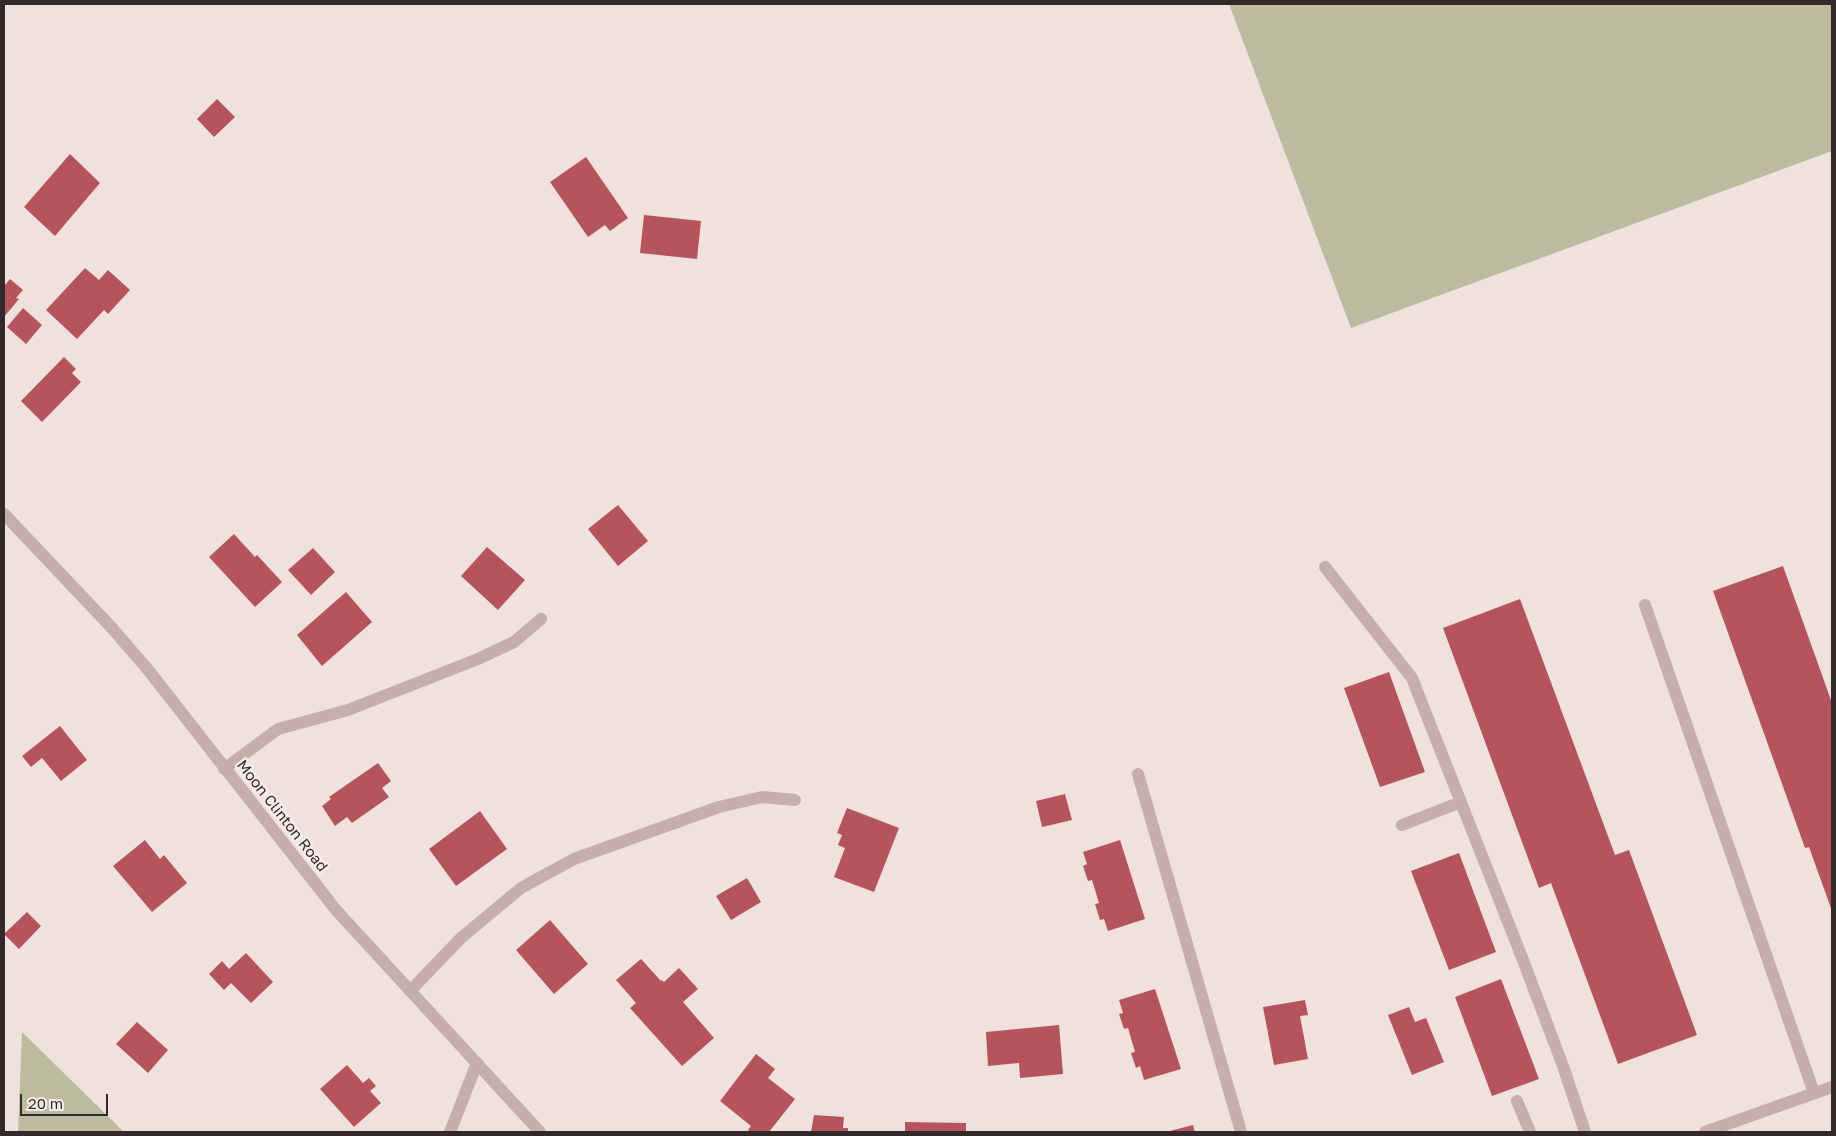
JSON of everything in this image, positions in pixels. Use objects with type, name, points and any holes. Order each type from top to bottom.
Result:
[{"type":"street","name":"Moon Clinton Road","points":[[4,514],[112,628],[149,671],[336,910],[540,1132]]},
{"type":"street","points":[[1325,567],[1412,678],[1564,1066],[1585,1132]]},
{"type":"street","points":[[1645,606],[1814,1093]]},
{"type":"street","points":[[224,769],[278,729],[348,710],[478,659],[514,642],[541,618]]},
{"type":"street","points":[[1138,774],[1241,1132]]},
{"type":"street","points":[[410,990],[461,938],[521,888],[574,859],[719,807],[762,797],[795,800]]},
{"type":"street","points":[[1402,825],[1461,802]]},
{"type":"street","points":[[450,1132],[477,1063]]},
{"type":"street","points":[[1705,1132],[1832,1087]]},
{"type":"street","points":[[1517,1101],[1530,1132]]},
{"type":"green space","points":[[1229,4],[1832,4],[1832,151],[1351,328]]},
{"type":"green space","points":[[22,1032],[124,1132],[18,1132]]},
{"type":"building","points":[[217,99],[235,117],[214,137],[197,119]]},
{"type":"building","points":[[70,154],[100,183],[55,236],[24,207]]},
{"type":"building","points":[[586,157],[628,218],[610,231],[605,225],[588,237],[550,182]]},
{"type":"building","points":[[644,215],[701,221],[697,259],[640,253]]},
{"type":"building","points":[[85,268],[99,280],[108,270],[130,290],[108,314],[104,310],[77,339],[46,310]]},
{"type":"building","points":[[10,279],[23,290],[16,298],[19,299],[4,317],[4,286]]},
{"type":"building","points":[[23,308],[42,325],[26,344],[7,327]]},
{"type":"building","points":[[64,357],[76,369],[72,373],[81,382],[42,422],[21,401]]},
{"type":"building","points":[[618,505],[648,541],[618,566],[588,529]]},
{"type":"building","points":[[234,534],[282,582],[255,607],[209,557]]},
{"type":"building","points":[[487,547],[525,580],[498,610],[461,576]]},
{"type":"building","points":[[313,548],[335,572],[311,595],[288,570]]},
{"type":"building","points":[[1783,566],[1832,703],[1832,911],[1809,847],[1805,848],[1713,591]]},
{"type":"building","points":[[346,592],[372,622],[322,666],[297,635]]},
{"type":"building","points":[[1520,599],[1615,855],[1629,850],[1697,1035],[1618,1064],[1551,883],[1539,888],[1443,628]]},
{"type":"building","points":[[1389,672],[1425,772],[1380,787],[1344,688]]},
{"type":"building","points":[[60,726],[87,760],[61,781],[42,758],[31,767],[22,756]]},
{"type":"building","points":[[378,763],[391,781],[382,788],[389,797],[352,823],[347,817],[335,826],[322,806],[331,799],[329,797]]},
{"type":"building","points":[[1065,794],[1072,820],[1042,827],[1036,801]]},
{"type":"building","points":[[847,808],[899,828],[874,892],[834,877],[845,848],[838,845],[842,835],[837,833]]},
{"type":"building","points":[[480,811],[507,849],[456,886],[429,849]]},
{"type":"building","points":[[145,840],[160,859],[164,855],[187,883],[152,912],[113,866]]},
{"type":"building","points":[[1120,840],[1145,919],[1108,931],[1104,919],[1100,920],[1095,904],[1099,903],[1092,880],[1088,881],[1083,866],[1087,864],[1083,852]]},
{"type":"building","points":[[1459,853],[1496,952],[1449,970],[1411,871]]},
{"type":"building","points":[[747,878],[761,902],[731,920],[716,896]]},
{"type":"building","points":[[27,912],[41,926],[19,949],[4,934]]},
{"type":"building","points":[[550,920],[588,964],[554,994],[516,950]]},
{"type":"building","points":[[246,953],[273,982],[251,1003],[231,983],[224,990],[209,974],[222,961],[229,969]]},
{"type":"building","points":[[641,959],[661,981],[664,982],[679,968],[698,989],[683,1002],[714,1038],[682,1066],[630,1008],[636,1003],[616,980]]},
{"type":"building","points":[[1501,979],[1539,1079],[1492,1096],[1455,997]]},
{"type":"building","points":[[1155,989],[1181,1069],[1144,1080],[1140,1066],[1136,1068],[1131,1053],[1135,1052],[1128,1028],[1124,1029],[1119,1014],[1123,1013],[1119,1000]]},
{"type":"building","points":[[1305,1000],[1308,1015],[1300,1016],[1308,1059],[1274,1065],[1263,1007]]},
{"type":"building","points":[[1409,1007],[1415,1022],[1426,1018],[1444,1062],[1412,1075],[1388,1015]]},
{"type":"building","points":[[137,1022],[168,1050],[148,1073],[116,1044]]},
{"type":"building","points":[[1059,1025],[1063,1074],[1020,1078],[1019,1063],[988,1066],[986,1032]]},
{"type":"building","points":[[756,1054],[775,1069],[768,1078],[795,1099],[769,1132],[750,1132],[748,1130],[751,1126],[720,1101]]},
{"type":"building","points":[[347,1065],[363,1083],[369,1078],[376,1086],[370,1091],[381,1103],[354,1127],[320,1089]]},
{"type":"building","points":[[814,1115],[844,1117],[843,1128],[848,1128],[848,1132],[811,1132]]},
{"type":"building","points":[[905,1122],[966,1123],[966,1132],[905,1132]]},
{"type":"building","points":[[1193,1125],[1195,1132],[1166,1132]]}]
